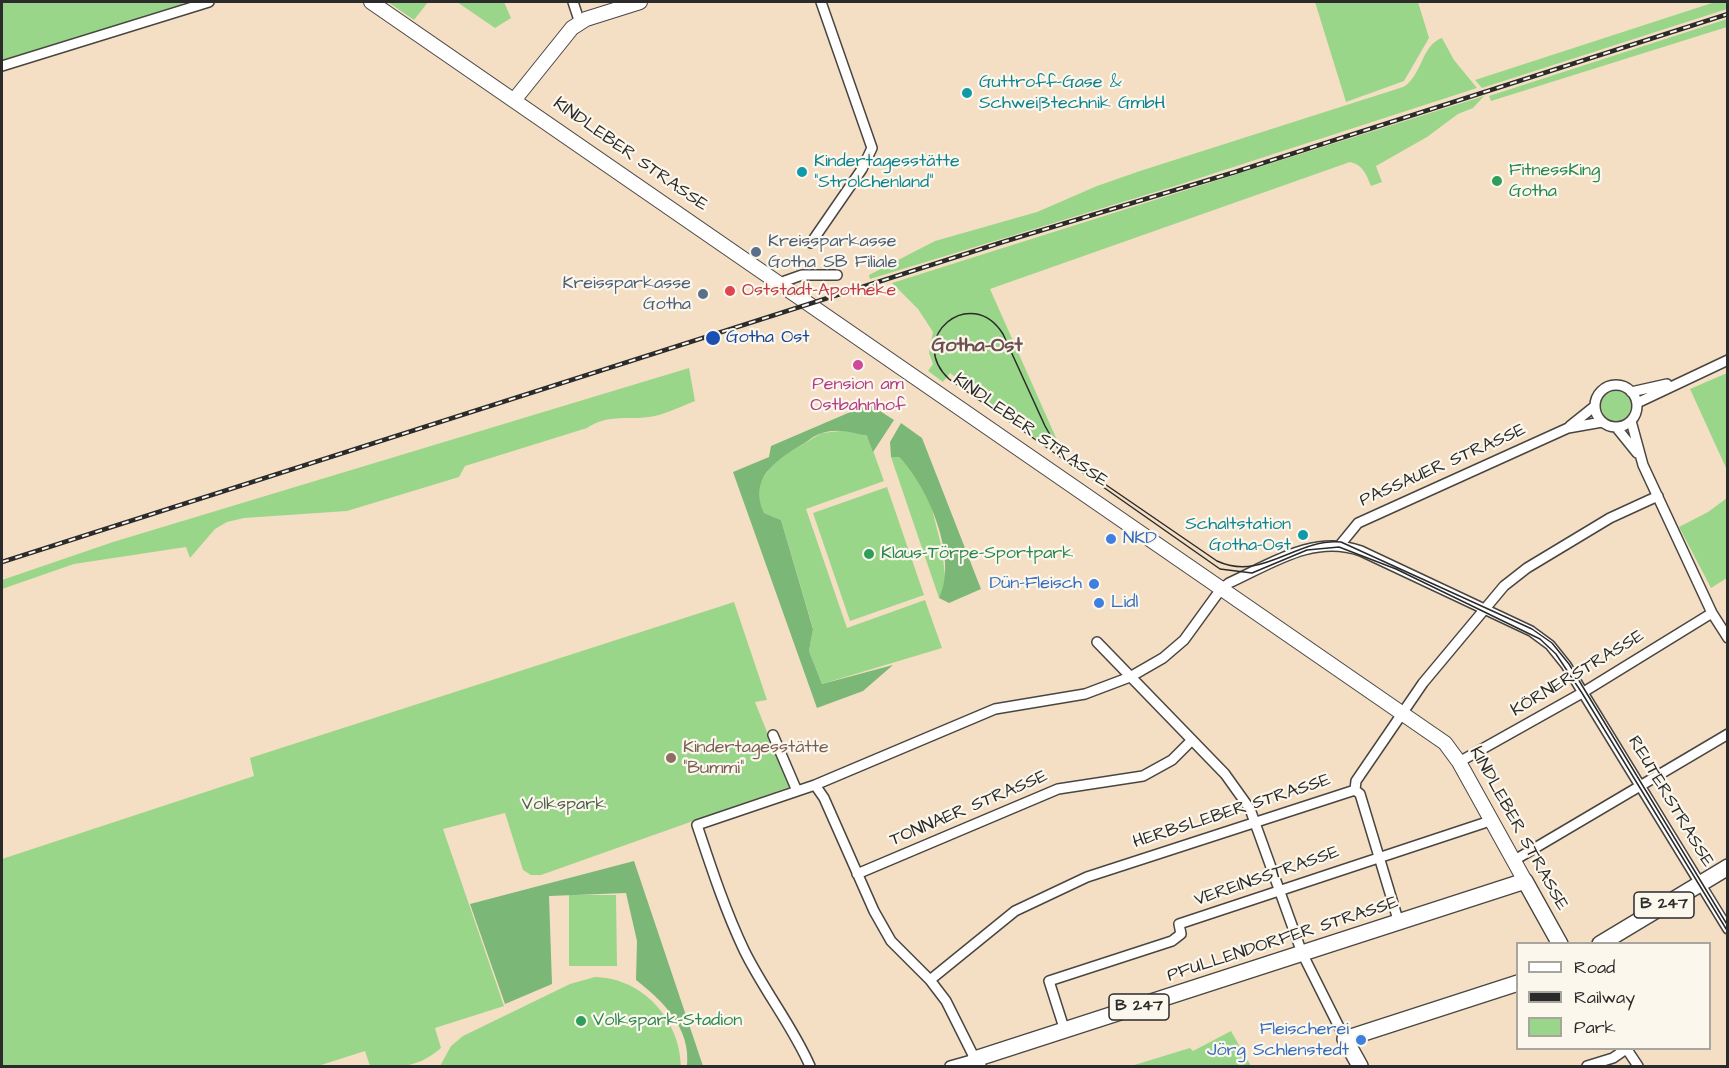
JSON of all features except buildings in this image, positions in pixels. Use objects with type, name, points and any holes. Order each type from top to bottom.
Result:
[{"type":"main road","name":"KINDLEBER STRASSE","points":[[371,2],[515,99],[1445,743],[1459,762],[1559,942]]},
{"type":"main road","points":[[515,99],[565,35],[580,22],[640,2]]},
{"type":"main road","name":"B 247","points":[[1603,942],[1728,867]]},
{"type":"main road","name":"PFULLENDORFER STRASSE","points":[[976,1063],[1065,1031],[1525,881]]},
{"type":"main road","points":[[1360,1066],[1345,1039],[1516,984]]},
{"type":"street","points":[[2,66],[209,2]]},
{"type":"street","points":[[573,2],[580,22]]},
{"type":"street","points":[[811,243],[862,169],[872,148],[821,2]]},
{"type":"street","points":[[785,281],[808,274],[837,276]]},
{"type":"street","points":[[1637,403],[1678,381],[1728,360]]},
{"type":"street","points":[[1631,392],[1678,381]]},
{"type":"street","points":[[1616,427],[1631,421],[1637,410],[1637,403],[1631,392],[1620,386],[1607,387],[1598,396],[1595,406],[1602,422],[1616,427],[1640,457]]},
{"type":"street","name":"PASSAUER STRASSE","points":[[1568,428],[1595,406]]},
{"type":"street","points":[[1631,421],[1640,457],[1712,613],[1728,639]]},
{"type":"street","name":"PASSAUER STRASSE","points":[[1340,544],[1358,523],[1568,428],[1602,422]]},
{"type":"street","name":"HERBSLEBER STRASSE","points":[[930,980],[1023,907],[1087,877],[1355,790],[1356,781],[1448,650],[1504,586],[1527,568],[1610,518],[1658,496]]},
{"type":"street","points":[[810,1066],[800,1044],[745,951],[720,894],[697,825],[815,785],[995,710],[1085,694],[1130,678],[1163,658],[1184,640],[1221,589],[1307,548],[1340,544]]},
{"type":"street","name":"REUTERSTRASSE","points":[[1340,544],[1360,551],[1542,637],[1558,654],[1583,692],[1728,929]]},
{"type":"street","name":"KÖRNERSTRASSE","points":[[1459,762],[1583,692],[1712,613]]},
{"type":"street","points":[[1097,642],[1230,780],[1256,821],[1302,954],[1345,1039]]},
{"type":"street","points":[[1513,861],[1728,734]]},
{"type":"street","points":[[773,735],[797,791]]},
{"type":"street","name":"TONNAER STRASSE","points":[[857,874],[1058,789],[1143,776],[1172,760],[1191,741]]},
{"type":"street","points":[[815,785],[824,798],[874,911],[891,940],[930,980],[946,1001],[976,1063]]},
{"type":"street","points":[[1355,790],[1360,794],[1399,923]]},
{"type":"street","name":"VEREINSSTRASSE","points":[[1065,1031],[1049,981],[1172,941],[1181,934],[1179,924],[1490,821]]},
{"type":"street","points":[[1587,1066],[1613,1058],[1625,1050]]},
{"type":"street","points":[[1627,1050],[1638,1066]]},
{"type":"street","name":"PFULLENDORFER STRASSE","points":[[950,1066],[976,1063]]},
{"type":"green space","points":[[2,2],[181,2],[184,4],[2,61]]},
{"type":"green space","points":[[388,2],[428,2],[414,20]]},
{"type":"green space","points":[[457,2],[504,2],[511,18],[495,28]]},
{"type":"green space","points":[[1315,2],[1418,2],[1429,38],[1404,81],[1346,102]]},
{"type":"green space","points":[[1728,2],[1727,9],[1482,88],[1475,80],[1712,3]]},
{"type":"green space","points":[[1727,19],[1727,27],[1491,101],[1489,96]]},
{"type":"green space","points":[[1442,38],[1454,60],[1477,88],[1175,186],[870,279],[869,275],[935,241],[1037,212],[1097,186],[1140,171],[1403,87],[1414,76],[1430,47]]},
{"type":"green space","points":[[1484,96],[1473,108],[1458,114],[1427,137],[1376,166],[1382,182],[1371,186],[1361,168],[1350,162],[990,289],[1057,440],[1045,445],[986,402],[990,392],[981,385],[975,392],[950,373],[943,382],[928,371],[933,364],[929,353],[933,332],[918,309],[892,283]]},
{"type":"green space","points":[[689,368],[695,401],[660,415],[603,420],[587,428],[465,466],[459,477],[347,511],[244,518],[227,522],[215,529],[190,558],[186,547],[74,564],[2,589],[2,580],[113,542]]},
{"type":"green space","points":[[1727,373],[1727,470],[1690,389]]},
{"type":"green space","points":[[1616,391],[1626,396],[1631,406],[1626,416],[1616,421],[1606,416],[1601,406],[1606,396]]},
{"type":"green space","points":[[869,404],[894,420],[873,452],[867,436],[839,431],[822,433],[791,451],[774,465],[767,472],[759,490],[764,513],[781,520],[813,629],[809,651],[822,684],[893,665],[863,691],[817,708],[733,472],[769,457],[771,446]]},
{"type":"green space","points":[[901,423],[922,438],[981,589],[949,603],[939,598],[944,582],[945,564],[943,544],[930,504],[910,470],[899,457],[891,457],[890,442]]},
{"type":"green space","points":[[849,430],[868,437],[884,481],[806,509],[847,628],[925,600],[942,648],[822,684],[809,651],[813,628],[781,520],[764,513],[757,498],[760,483],[775,460],[822,433]]},
{"type":"green space","points":[[891,457],[899,457],[914,473],[931,505],[942,549],[946,585],[939,598]]},
{"type":"green space","name":"Klaus-Törpe-Sportpark","points":[[887,487],[924,595],[850,621],[813,513]]},
{"type":"green space","points":[[1727,498],[1727,578],[1711,588],[1679,527],[1708,512]]},
{"type":"green space","name":"Volkspark","points":[[734,602],[767,700],[755,702],[789,787],[541,875],[531,875],[523,870],[505,813],[443,829],[504,1006],[435,1028],[441,1048],[432,1055],[417,1063],[392,1066],[370,1066],[365,1051],[318,1066],[2,1066],[2,859],[254,776],[250,758]]},
{"type":"green space","points":[[634,861],[703,1066],[687,1066],[685,1039],[680,1028],[665,1006],[636,980],[637,941],[626,893],[549,896],[552,984],[505,1004],[470,904]]},
{"type":"green space","points":[[569,895],[616,895],[617,966],[569,966]]},
{"type":"green space","name":"Volkspark-Stadion","points":[[595,977],[612,979],[629,985],[643,993],[656,1005],[674,1033],[681,1066],[440,1066],[451,1046],[463,1036],[570,984]]},
{"type":"green space","points":[[1231,1031],[1251,1066],[1131,1066],[1190,1048],[1193,1051]]},
{"type":"tram line","points":[[1728,926],[1569,664],[1552,643],[1532,629],[1341,542],[1309,546],[1264,563],[1249,566],[1233,566],[1217,561],[1061,454],[1045,426],[1003,334],[990,320],[975,314],[960,315],[948,322],[938,333],[934,348],[937,363],[949,379],[1220,569],[1252,573],[1307,550],[1339,547],[1396,569],[1540,639],[1556,654],[1582,693],[1728,932]]},
{"type":"railway","points":[[2,562],[1006,241],[1235,172],[1728,14]]},
{"type":"place","name":"Guttroff-Gase & Schweißtechnik GmbH","points":[[967,93]]},
{"type":"place","name":"Kindertagesstätte \"Strolchenland\"","points":[[802,172]]},
{"type":"place","name":"FitnessKing Gotha","points":[[1497,181]]},
{"type":"place","name":"Kreissparkasse Gotha SB Filiale","points":[[756,252]]},
{"type":"place","name":"Oststadt-Apotheke","points":[[730,291]]},
{"type":"place","name":"Kreissparkasse Gotha","points":[[703,294]]},
{"type":"place","name":"Gotha Ost","points":[[713,338]]},
{"type":"place","name":"Pension am Ostbahnhof","points":[[858,365]]},
{"type":"place","name":"Schaltstation Gotha-Ost","points":[[1303,535]]},
{"type":"place","name":"NKD","points":[[1111,539]]},
{"type":"place","name":"Klaus-Törpe-Sportpark","points":[[869,554]]},
{"type":"place","name":"Dün-Fleisch","points":[[1094,584]]},
{"type":"place","name":"Lidl","points":[[1099,603]]},
{"type":"place","name":"Kindertagesstätte \"Bummi\"","points":[[671,758]]},
{"type":"place","name":"Volkspark-Stadion","points":[[581,1021]]},
{"type":"place","name":"Fleischerei Jörg Schlenstedt","points":[[1361,1040]]},
{"type":"district","name":"Gotha-Ost","points":[[977,347]]}]
